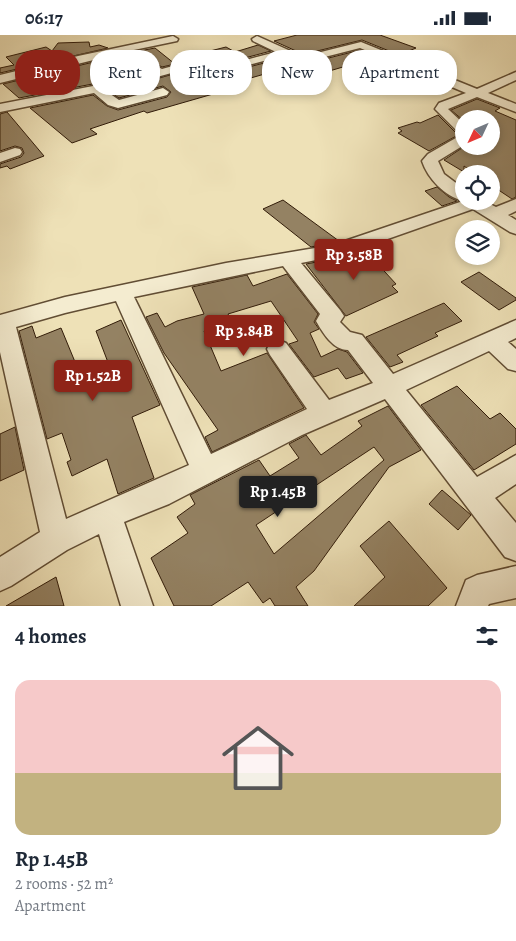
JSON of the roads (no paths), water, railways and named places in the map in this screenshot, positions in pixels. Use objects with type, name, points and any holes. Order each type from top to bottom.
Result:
[{"type":"street","points":[[119,50],[173,39]]},
{"type":"street","points":[[257,39],[281,50]]},
{"type":"street","points":[[332,52],[355,46],[365,46],[516,108]]},
{"type":"street","points":[[161,73],[189,65],[200,71],[211,72],[262,58]]},
{"type":"street","points":[[0,68],[15,67]]},
{"type":"street","points":[[0,79],[15,71]]},
{"type":"street","points":[[455,124],[441,109],[444,106],[516,76]]},
{"type":"street","points":[[0,108],[90,90]]},
{"type":"street","points":[[49,95],[52,98]]},
{"type":"street","points":[[104,95],[115,104],[151,95]]},
{"type":"street","points":[[455,144],[433,157],[430,161],[432,170],[439,179],[455,190]]},
{"type":"street","points":[[0,158],[15,152]]},
{"type":"street","points":[[496,214],[516,204]]},
{"type":"street","points":[[56,539],[2,323],[122,292],[226,270],[289,261],[335,251],[414,225],[455,206]]},
{"type":"street","points":[[488,210],[516,228]]},
{"type":"street","points":[[289,261],[333,316],[326,321],[344,341],[354,341],[516,546]]},
{"type":"street","points":[[122,292],[205,471]]},
{"type":"street","points":[[0,575],[56,539],[160,494],[284,431],[390,387],[516,328]]},
{"type":"street","points":[[491,340],[516,362]]},
{"type":"street","points":[[278,349],[324,413]]},
{"type":"street","points":[[474,495],[516,469]]},
{"type":"street","points":[[108,515],[138,606]]},
{"type":"street","points":[[472,606],[478,591],[516,582]]}]
